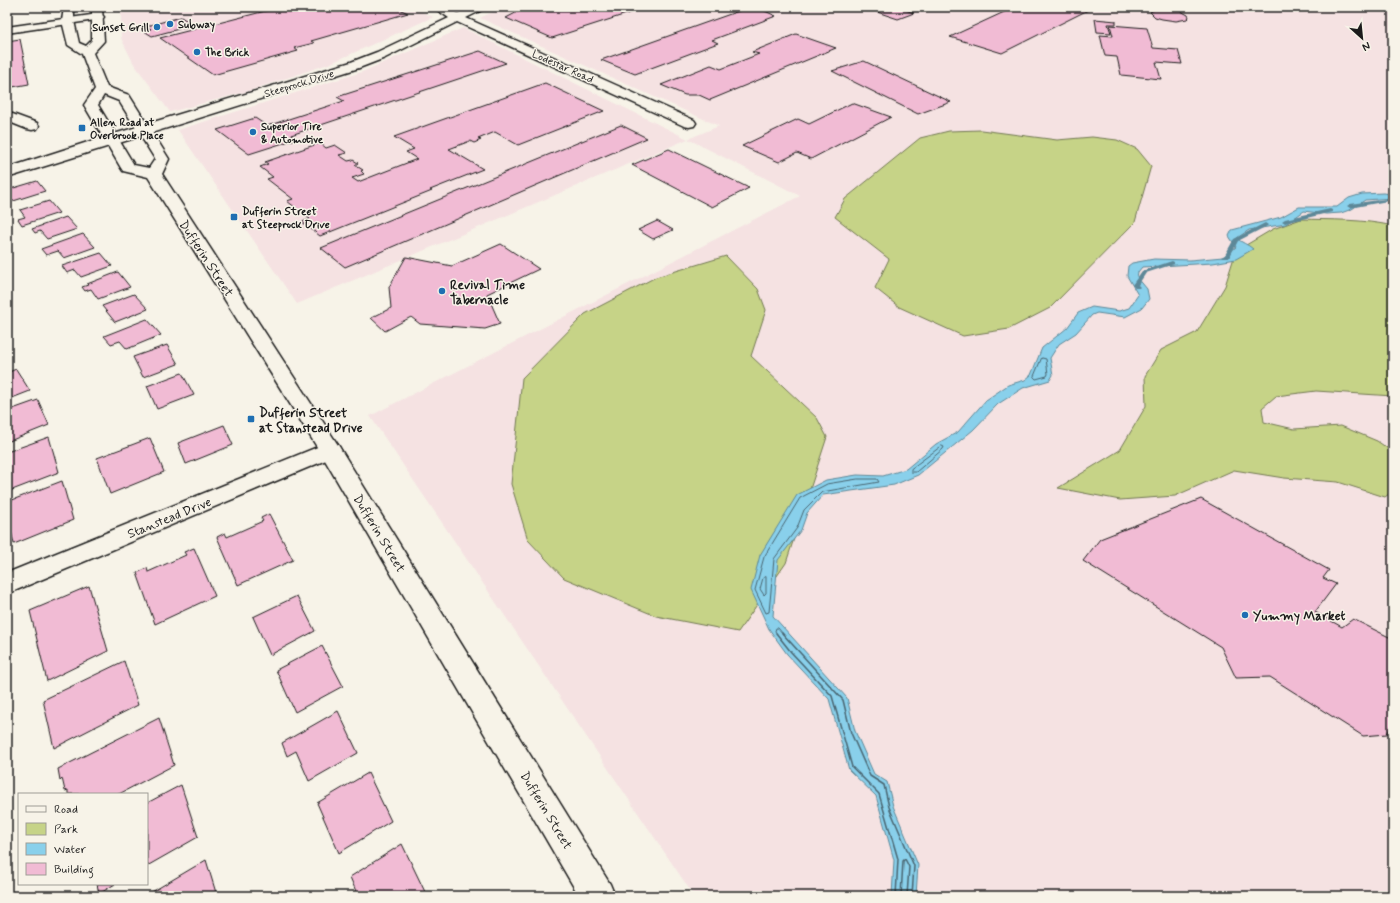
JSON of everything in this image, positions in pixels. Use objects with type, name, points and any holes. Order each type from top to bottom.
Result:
[{"type":"main road","points":[[69,7],[68,21],[74,45],[87,52],[101,89],[124,98],[162,159],[154,174],[128,168],[91,105],[101,89]]},
{"type":"main road","name":"Lodestar Road","points":[[438,7],[689,123]]},
{"type":"main road","name":"Steeprock Drive","points":[[7,173],[355,66],[480,7]]},
{"type":"main road","points":[[7,30],[68,21],[97,12],[98,42],[87,52]]},
{"type":"main road","points":[[7,116],[32,126]]},
{"type":"main road","name":"Dufferin Street","points":[[154,174],[330,450],[598,896]]},
{"type":"main road","name":"Stanstead Drive","points":[[7,584],[330,450]]},
{"type":"shaded area","points":[[121,7],[412,7],[433,17],[331,63],[249,91],[170,112],[134,64],[121,38]]},
{"type":"shaded area","points":[[503,7],[1393,7],[1393,896],[694,896],[370,416],[800,196],[688,139],[719,126],[480,18]]},
{"type":"shaded area","points":[[463,28],[688,139],[297,304],[178,130],[362,72]]},
{"type":"green space","points":[[981,130],[1057,140],[1092,137],[1117,140],[1137,149],[1151,166],[1135,222],[1050,308],[1009,329],[963,336],[899,307],[875,288],[889,259],[835,217],[845,199],[920,138],[949,131]]},
{"type":"green space","points":[[1301,219],[1359,221],[1393,226],[1393,396],[1316,391],[1276,396],[1262,408],[1264,422],[1294,429],[1341,426],[1377,441],[1393,452],[1393,491],[1385,497],[1338,482],[1284,478],[1234,470],[1175,496],[1120,500],[1058,488],[1120,450],[1146,406],[1145,376],[1161,350],[1197,332],[1225,286],[1236,251],[1273,229]]},
{"type":"green space","points":[[726,256],[758,289],[766,310],[751,356],[817,418],[827,437],[786,563],[738,632],[656,616],[564,578],[528,540],[511,484],[522,378],[585,314],[656,277]]},
{"type":"water","points":[[1362,194],[1393,194],[1393,198],[1365,200],[1352,209],[1341,213],[1326,214],[1304,211],[1286,224],[1249,230],[1237,238],[1253,249],[1236,259],[1213,263],[1142,267],[1138,272],[1137,277],[1147,289],[1149,299],[1142,308],[1125,317],[1097,313],[1092,315],[1076,333],[1059,344],[1050,358],[1053,375],[1050,380],[1023,388],[998,404],[973,430],[918,475],[894,485],[823,495],[807,513],[801,530],[778,560],[773,616],[847,698],[855,731],[874,774],[887,782],[893,806],[918,865],[916,896],[892,896],[894,860],[876,796],[849,770],[829,699],[787,654],[769,629],[751,590],[760,555],[797,495],[826,480],[857,475],[883,476],[906,469],[936,444],[958,432],[986,400],[1008,385],[1025,380],[1031,375],[1042,348],[1067,328],[1078,313],[1092,307],[1119,311],[1129,308],[1138,295],[1127,276],[1128,266],[1132,263],[1154,259],[1190,260],[1223,257],[1236,247],[1229,236],[1232,230],[1281,217],[1299,207],[1337,207],[1349,198]]},
{"type":"building","points":[[281,7],[395,7],[408,13],[311,41],[314,43],[294,48],[298,51],[213,75],[160,38]]},
{"type":"building","points":[[527,7],[648,7],[552,38],[506,18]]},
{"type":"building","points":[[750,7],[756,7],[776,16],[712,40],[718,43],[635,74],[601,60]]},
{"type":"building","points":[[862,7],[902,7],[900,8],[914,13],[898,19]]},
{"type":"building","points":[[1015,7],[1094,7],[1002,53],[950,37]]},
{"type":"building","points":[[1157,8],[1179,10],[1189,17],[1187,19],[1176,21],[1162,19],[1155,17],[1150,12]]},
{"type":"building","points":[[181,17],[194,25],[152,36],[144,31],[151,29],[147,26]]},
{"type":"building","points":[[1095,19],[1116,21],[1116,24],[1108,24],[1111,33],[1097,32]]},
{"type":"building","points":[[1110,25],[1147,28],[1153,48],[1178,50],[1182,64],[1156,62],[1161,79],[1121,75],[1117,57],[1105,56],[1100,35],[1113,36]]},
{"type":"building","points":[[796,34],[836,48],[710,100],[699,95],[685,95],[661,85],[711,65],[721,69],[759,54],[752,52]]},
{"type":"building","points":[[20,39],[29,84],[7,88],[7,41]]},
{"type":"building","points":[[480,51],[506,63],[291,135],[296,139],[249,154],[217,130],[255,118],[267,126],[344,101],[337,97]]},
{"type":"building","points":[[864,61],[951,102],[918,114],[832,71]]},
{"type":"building","points":[[545,83],[604,111],[518,145],[495,132],[478,139],[481,140],[474,143],[470,141],[449,149],[483,169],[320,236],[302,222],[310,219],[287,201],[293,199],[267,179],[273,177],[260,167],[268,164],[265,162],[320,143],[326,148],[335,145],[347,153],[339,155],[348,161],[353,160],[358,163],[355,165],[363,170],[361,171],[364,174],[352,178],[358,182],[417,159],[406,152],[414,149],[394,137]]},
{"type":"building","points":[[852,103],[891,117],[811,159],[797,153],[779,162],[742,146],[798,119],[809,124]]},
{"type":"building","points":[[621,125],[647,138],[345,267],[321,248]]},
{"type":"building","points":[[669,149],[749,188],[712,207],[632,165]]},
{"type":"building","points":[[37,181],[45,191],[7,203],[7,190]]},
{"type":"building","points":[[49,201],[59,213],[22,225],[18,219],[25,217],[20,210]]},
{"type":"building","points":[[66,217],[77,229],[47,239],[40,231],[35,233],[32,229]]},
{"type":"building","points":[[657,221],[673,230],[653,239],[638,230]]},
{"type":"building","points":[[83,234],[95,247],[64,258],[58,251],[46,255],[41,249]]},
{"type":"building","name":"Revival Time Tabernacle","points":[[501,244],[539,269],[487,294],[500,324],[485,329],[420,324],[411,317],[385,331],[371,318],[391,308],[389,287],[406,257],[452,266]]},
{"type":"building","points":[[101,253],[112,266],[81,277],[75,270],[67,273],[62,266]]},
{"type":"building","points":[[118,272],[130,287],[98,299],[91,289],[85,291],[82,287],[88,285],[87,284]]},
{"type":"building","points":[[134,294],[148,309],[115,322],[102,306]]},
{"type":"building","points":[[147,319],[161,335],[127,349],[120,341],[111,344],[104,336]]},
{"type":"building","points":[[167,345],[178,364],[143,377],[133,357]]},
{"type":"building","points":[[16,369],[30,391],[7,400],[7,373]]},
{"type":"building","points":[[182,373],[194,395],[157,409],[147,386]]},
{"type":"building","points":[[38,400],[49,425],[7,442],[7,411]]},
{"type":"building","points":[[224,425],[233,445],[186,464],[178,443]]},
{"type":"building","points":[[49,437],[59,472],[7,492],[7,452]]},
{"type":"building","points":[[150,438],[164,472],[110,494],[97,458]]},
{"type":"building","points":[[62,481],[73,520],[14,544],[7,513],[7,502]]},
{"type":"building","name":"Yummy Market","points":[[1201,499],[1329,570],[1323,578],[1336,584],[1315,612],[1342,627],[1353,619],[1393,639],[1393,722],[1387,734],[1363,736],[1270,677],[1236,678],[1221,647],[1083,561],[1100,539]]},
{"type":"building","points":[[269,514],[293,560],[238,585],[217,537],[225,533],[227,537],[263,521],[261,518]]},
{"type":"building","points":[[194,548],[215,596],[155,624],[137,573],[147,568],[148,572],[186,555],[184,552]]},
{"type":"building","points":[[89,586],[108,651],[47,681],[30,611]]},
{"type":"building","points":[[297,596],[315,631],[270,655],[253,617]]},
{"type":"building","points":[[322,646],[343,686],[295,712],[276,670]]},
{"type":"building","points":[[124,661],[138,705],[54,748],[43,700]]},
{"type":"building","points":[[338,711],[358,753],[309,781],[296,751],[287,756],[282,743]]},
{"type":"building","points":[[159,718],[174,765],[121,793],[68,793],[68,790],[65,791],[62,778],[60,780],[58,769]]},
{"type":"building","points":[[368,773],[391,821],[339,853],[317,803]]},
{"type":"building","points":[[181,785],[198,837],[148,865],[148,802]]},
{"type":"building","points":[[402,844],[427,896],[358,896],[350,877]]},
{"type":"building","points":[[206,860],[217,896],[145,896]]},
{"type":"building","points":[[97,885],[113,885],[99,894]]},
{"type":"waterway","points":[[1350,206],[1393,199]]},
{"type":"waterway","points":[[1285,221],[1330,211]]},
{"type":"waterway","points":[[1224,257],[1227,257],[1236,240],[1265,225]]},
{"type":"waterway","points":[[1137,287],[1135,285],[1144,272],[1172,263]]},
{"type":"place","name":"Subway","points":[[170,24]]},
{"type":"place","name":"Sunset Grill","points":[[157,27]]},
{"type":"place","name":"The Brick","points":[[197,52]]},
{"type":"place","name":"Allen Road at Overbrook Place","points":[[82,128]]},
{"type":"place","name":"Superior Tire & Automotive","points":[[253,132]]},
{"type":"place","name":"Dufferin Street at Steeprock Drive","points":[[234,217]]},
{"type":"place","name":"Revival Time Tabernacle","points":[[442,291]]},
{"type":"place","name":"Dufferin Street at Stanstead Drive","points":[[251,419]]},
{"type":"place","name":"Yummy Market","points":[[1245,615]]}]
